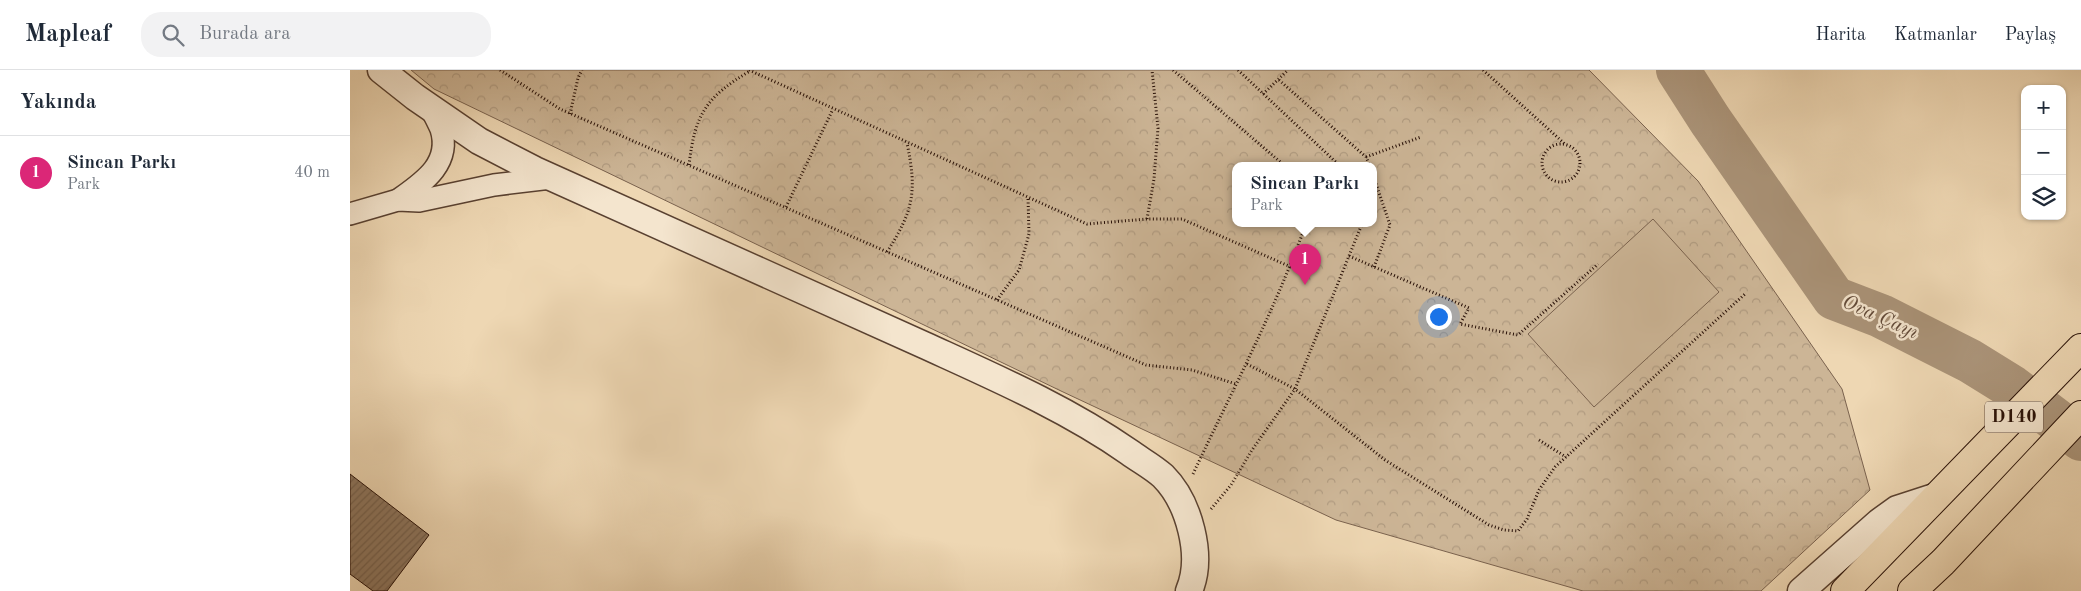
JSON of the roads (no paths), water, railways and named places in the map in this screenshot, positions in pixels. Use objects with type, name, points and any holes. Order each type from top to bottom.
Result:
[{"type":"highway","name":"D140","points":[[1845,591],[2081,348]]},
{"type":"highway","name":"D140","points":[[1912,591],[1943,562],[2081,415]]},
{"type":"street","points":[[381,70],[479,141],[551,178],[1006,383],[1103,434],[1162,475],[1181,501],[1189,518],[1195,554],[1189,591]]},
{"type":"street","points":[[398,200],[427,179],[443,155],[441,130],[431,108]]},
{"type":"street","points":[[350,214],[398,200],[419,201],[494,184],[551,178]]},
{"type":"street","points":[[1801,591],[1879,522],[1897,509],[1942,491]]},
{"type":"street","points":[[1936,591],[1943,562]]},
{"type":"waterway","name":"Ova Çayı","points":[[1678,70],[1710,120],[1834,298],[1881,316],[1970,361],[2012,387],[2081,439]]},
{"type":"place","name":"Sincan Parkı","points":[[1305,285]]}]
